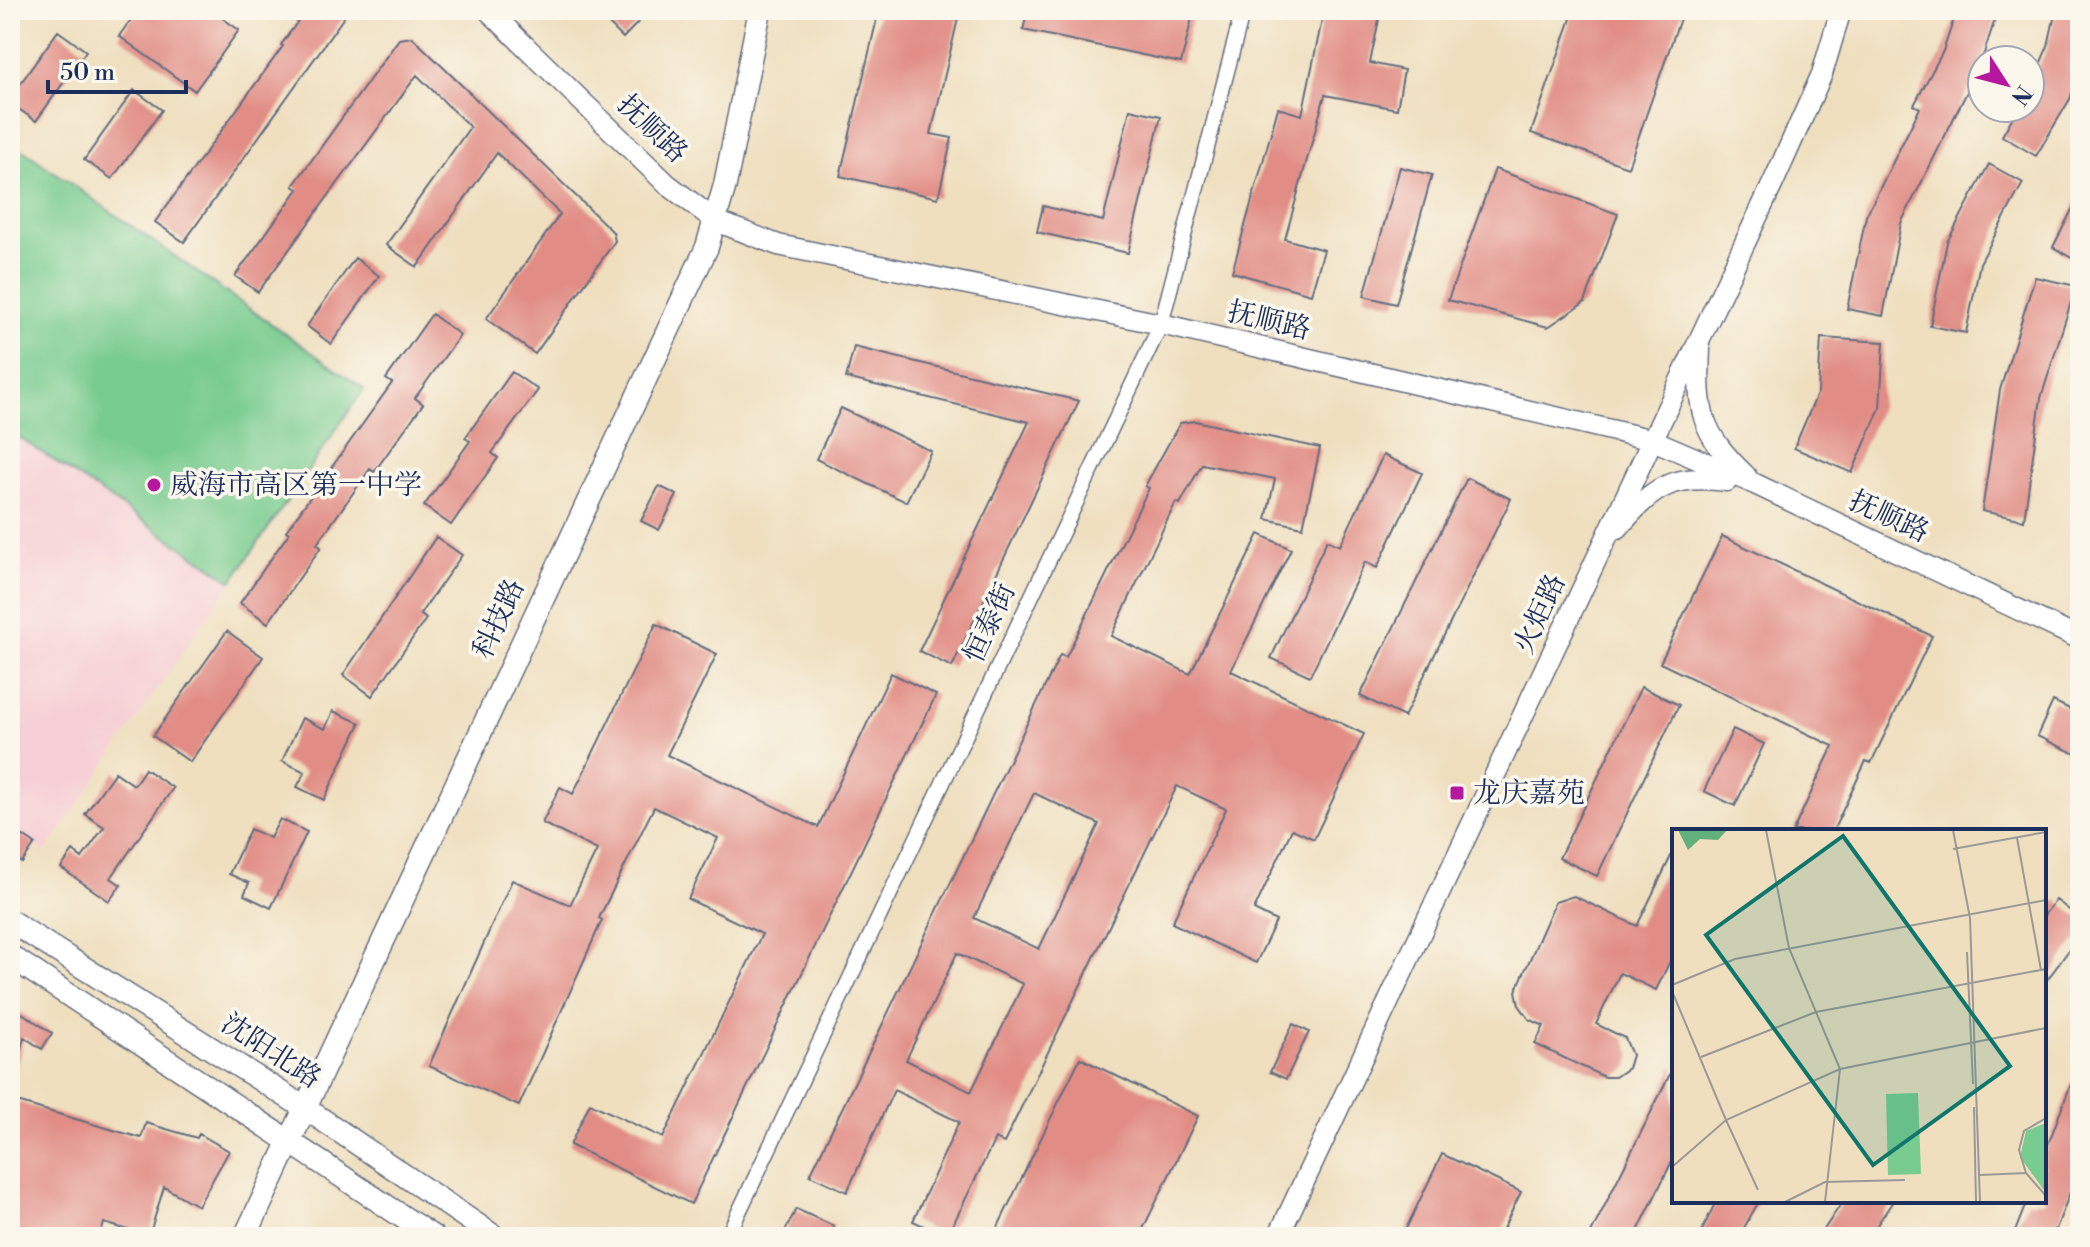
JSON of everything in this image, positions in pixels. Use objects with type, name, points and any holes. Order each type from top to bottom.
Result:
[{"type":"main road","name":"科技路","points":[[245,1237],[716,221],[760,10]]},
{"type":"main road","name":"沈阳北路","points":[[10,921],[305,1108],[495,1237]]},
{"type":"main road","points":[[10,956],[433,1237]]},
{"type":"street","name":"抚顺路","points":[[488,10],[667,184],[716,221],[778,245],[1161,324],[1653,440],[1755,484],[2080,639]]},
{"type":"street","name":"恒泰街","points":[[727,1237],[1161,324],[1243,10]]},
{"type":"street","name":"火炬路","points":[[1278,1237],[1822,74],[1841,10]]},
{"type":"street","points":[[1700,339],[1698,398],[1704,425],[1718,448],[1755,484]]},
{"type":"street","points":[[1601,550],[1635,508],[1669,484],[1691,476],[1755,484]]},
{"type":"shaded area","name":"威海市高区第一中学","points":[[10,141],[364,389],[45,852],[10,827]]},
{"type":"green space","name":"威海市高区第一中学","points":[[10,141],[364,389],[232,581],[10,431]]},
{"type":"building","points":[[138,10],[211,10],[239,30],[195,91],[119,36]]},
{"type":"building","points":[[306,10],[349,10],[184,242],[155,222]]},
{"type":"building","points":[[595,10],[650,10],[623,38]]},
{"type":"building","points":[[879,10],[960,10],[931,134],[952,138],[938,198],[840,176]]},
{"type":"building","points":[[1028,10],[1194,10],[1181,63],[1023,30]]},
{"type":"building","points":[[1324,10],[1381,10],[1370,63],[1404,70],[1397,109],[1325,95],[1285,239],[1324,250],[1311,294],[1232,272],[1278,108],[1302,115]]},
{"type":"building","points":[[1574,10],[1683,10],[1628,167],[1531,133]]},
{"type":"building","points":[[1957,10],[1998,10],[1987,44],[1966,44],[1966,94],[1901,223],[1883,316],[1847,309],[1866,216],[1920,108],[1914,105],[1943,51]]},
{"type":"building","points":[[2056,10],[2080,10],[2080,68],[2070,99],[2036,156],[2002,136],[2009,124],[2046,124],[2048,46]]},
{"type":"building","points":[[58,31],[86,51],[36,121],[10,103],[10,98]]},
{"type":"building","points":[[412,37],[613,232],[615,241],[535,354],[486,319],[560,214],[497,153],[417,267],[386,245],[470,127],[417,75],[258,292],[235,276],[298,189],[293,186],[399,39]]},
{"type":"building","points":[[134,90],[162,110],[112,179],[84,160]]},
{"type":"building","points":[[1130,109],[1161,116],[1128,253],[1037,232],[1043,206],[1103,221]]},
{"type":"building","points":[[1989,164],[2023,183],[1980,263],[1966,333],[1930,326],[1947,242]]},
{"type":"building","points":[[1400,167],[1432,175],[1396,304],[1364,296]]},
{"type":"building","points":[[1495,169],[1618,214],[1585,302],[1548,327],[1448,300]]},
{"type":"building","points":[[2080,194],[2080,263],[2053,247]]},
{"type":"building","points":[[355,258],[379,276],[331,344],[307,326]]},
{"type":"building","points":[[2035,277],[2076,286],[2041,398],[2024,520],[1982,511],[2000,390]]},
{"type":"building","points":[[432,314],[460,335],[415,398],[423,404],[374,472],[370,469],[317,544],[321,547],[268,623],[240,603],[289,533],[286,531],[392,383],[386,379]]},
{"type":"building","points":[[1821,338],[1884,342],[1880,408],[1852,473],[1794,448],[1818,392]]},
{"type":"building","points":[[854,347],[1079,401],[952,667],[919,651],[1029,422],[846,378]]},
{"type":"building","points":[[512,372],[538,390],[492,453],[498,458],[451,525],[424,506],[470,441],[465,438]]},
{"type":"building","points":[[841,408],[931,451],[906,502],[816,459]]},
{"type":"building","points":[[1195,421],[1320,448],[1303,527],[1266,519],[1275,479],[1202,464],[1180,504],[1176,502],[1111,636],[1190,674],[1259,534],[1291,549],[1231,671],[1364,734],[1314,839],[1292,829],[1254,910],[1276,921],[1256,963],[1172,923],[1226,809],[1177,786],[1004,1143],[995,1139],[947,1237],[913,1221],[959,1122],[894,1090],[847,1192],[810,1175],[1060,655],[1066,657],[1149,488],[1145,486],[1180,423]],"holes":[[[1034,793],[1099,824],[1039,949],[974,918]],[[957,953],[1023,984],[971,1092],[906,1060]]]},
{"type":"building","points":[[1383,455],[1422,473],[1377,568],[1365,562],[1310,676],[1271,658],[1327,540],[1340,546]]},
{"type":"building","points":[[1467,478],[1511,499],[1404,717],[1360,696]]},
{"type":"building","points":[[659,486],[677,495],[659,530],[641,521]]},
{"type":"building","points":[[1722,536],[1932,636],[1871,763],[1866,761],[1834,829],[1794,829],[1833,746],[1660,663]]},
{"type":"building","points":[[436,537],[462,555],[420,614],[426,619],[372,696],[343,675]]},
{"type":"building","points":[[656,624],[717,654],[667,755],[818,827],[891,673],[936,695],[691,1204],[570,1145],[590,1103],[663,1138],[762,934],[688,899],[718,838],[654,807],[599,918],[602,920],[519,1106],[429,1066],[512,880],[570,905],[597,850],[542,823],[560,787],[573,794]]},
{"type":"building","points":[[227,631],[263,657],[190,762],[153,736]]},
{"type":"building","points":[[1641,687],[1679,705],[1597,876],[1559,858]]},
{"type":"building","points":[[2053,701],[2080,714],[2080,756],[2037,736]]},
{"type":"building","points":[[333,711],[360,723],[324,800],[297,787],[305,772],[282,761],[302,718],[325,729]]},
{"type":"building","points":[[1733,729],[1764,744],[1735,806],[1704,791]]},
{"type":"building","points":[[145,769],[173,788],[111,878],[121,885],[109,901],[61,868],[73,851],[82,858],[104,827],[85,814],[115,772],[134,785]]},
{"type":"building","points":[[280,819],[307,832],[271,908],[244,895],[249,883],[229,874],[250,829],[270,838]]},
{"type":"building","points":[[10,827],[35,844],[22,863],[10,855]]},
{"type":"building","points":[[1672,854],[1672,957],[1656,990],[1620,973],[1596,1024],[1625,1038],[1632,1055],[1628,1068],[1615,1077],[1604,1077],[1535,1044],[1544,1026],[1529,1019],[1519,1005],[1516,991],[1555,902],[1574,896],[1637,926]]},
{"type":"building","points":[[2056,900],[2080,918],[2080,935],[2046,981],[2046,912]]},
{"type":"building","points":[[10,1005],[52,1033],[42,1049],[24,1037],[15,1071],[10,1070]]},
{"type":"building","points":[[1293,1024],[1309,1032],[1286,1079],[1270,1072]]},
{"type":"building","points":[[1080,1058],[1198,1116],[1139,1237],[993,1237]]},
{"type":"building","points":[[2079,1063],[2080,1166],[2053,1237],[2013,1237],[2026,1203],[2046,1203],[2046,1150]]},
{"type":"building","points":[[1672,1070],[1672,1161],[1635,1237],[1589,1237]]},
{"type":"building","points":[[10,1100],[141,1138],[146,1123],[197,1138],[199,1134],[229,1151],[198,1206],[164,1187],[149,1236],[104,1223],[100,1237],[10,1237]]},
{"type":"building","points":[[1442,1154],[1521,1192],[1499,1237],[1402,1237]]},
{"type":"building","points":[[1715,1203],[1758,1203],[1739,1237],[1699,1237]]},
{"type":"building","points":[[1842,1203],[1892,1203],[1869,1237],[1819,1237]]},
{"type":"building","points":[[796,1209],[834,1226],[829,1237],[782,1237]]},
{"type":"place","name":"威海市高区第一中学","points":[[154,485]]},
{"type":"place","name":"龙庆嘉苑","points":[[1457,793]]}]
